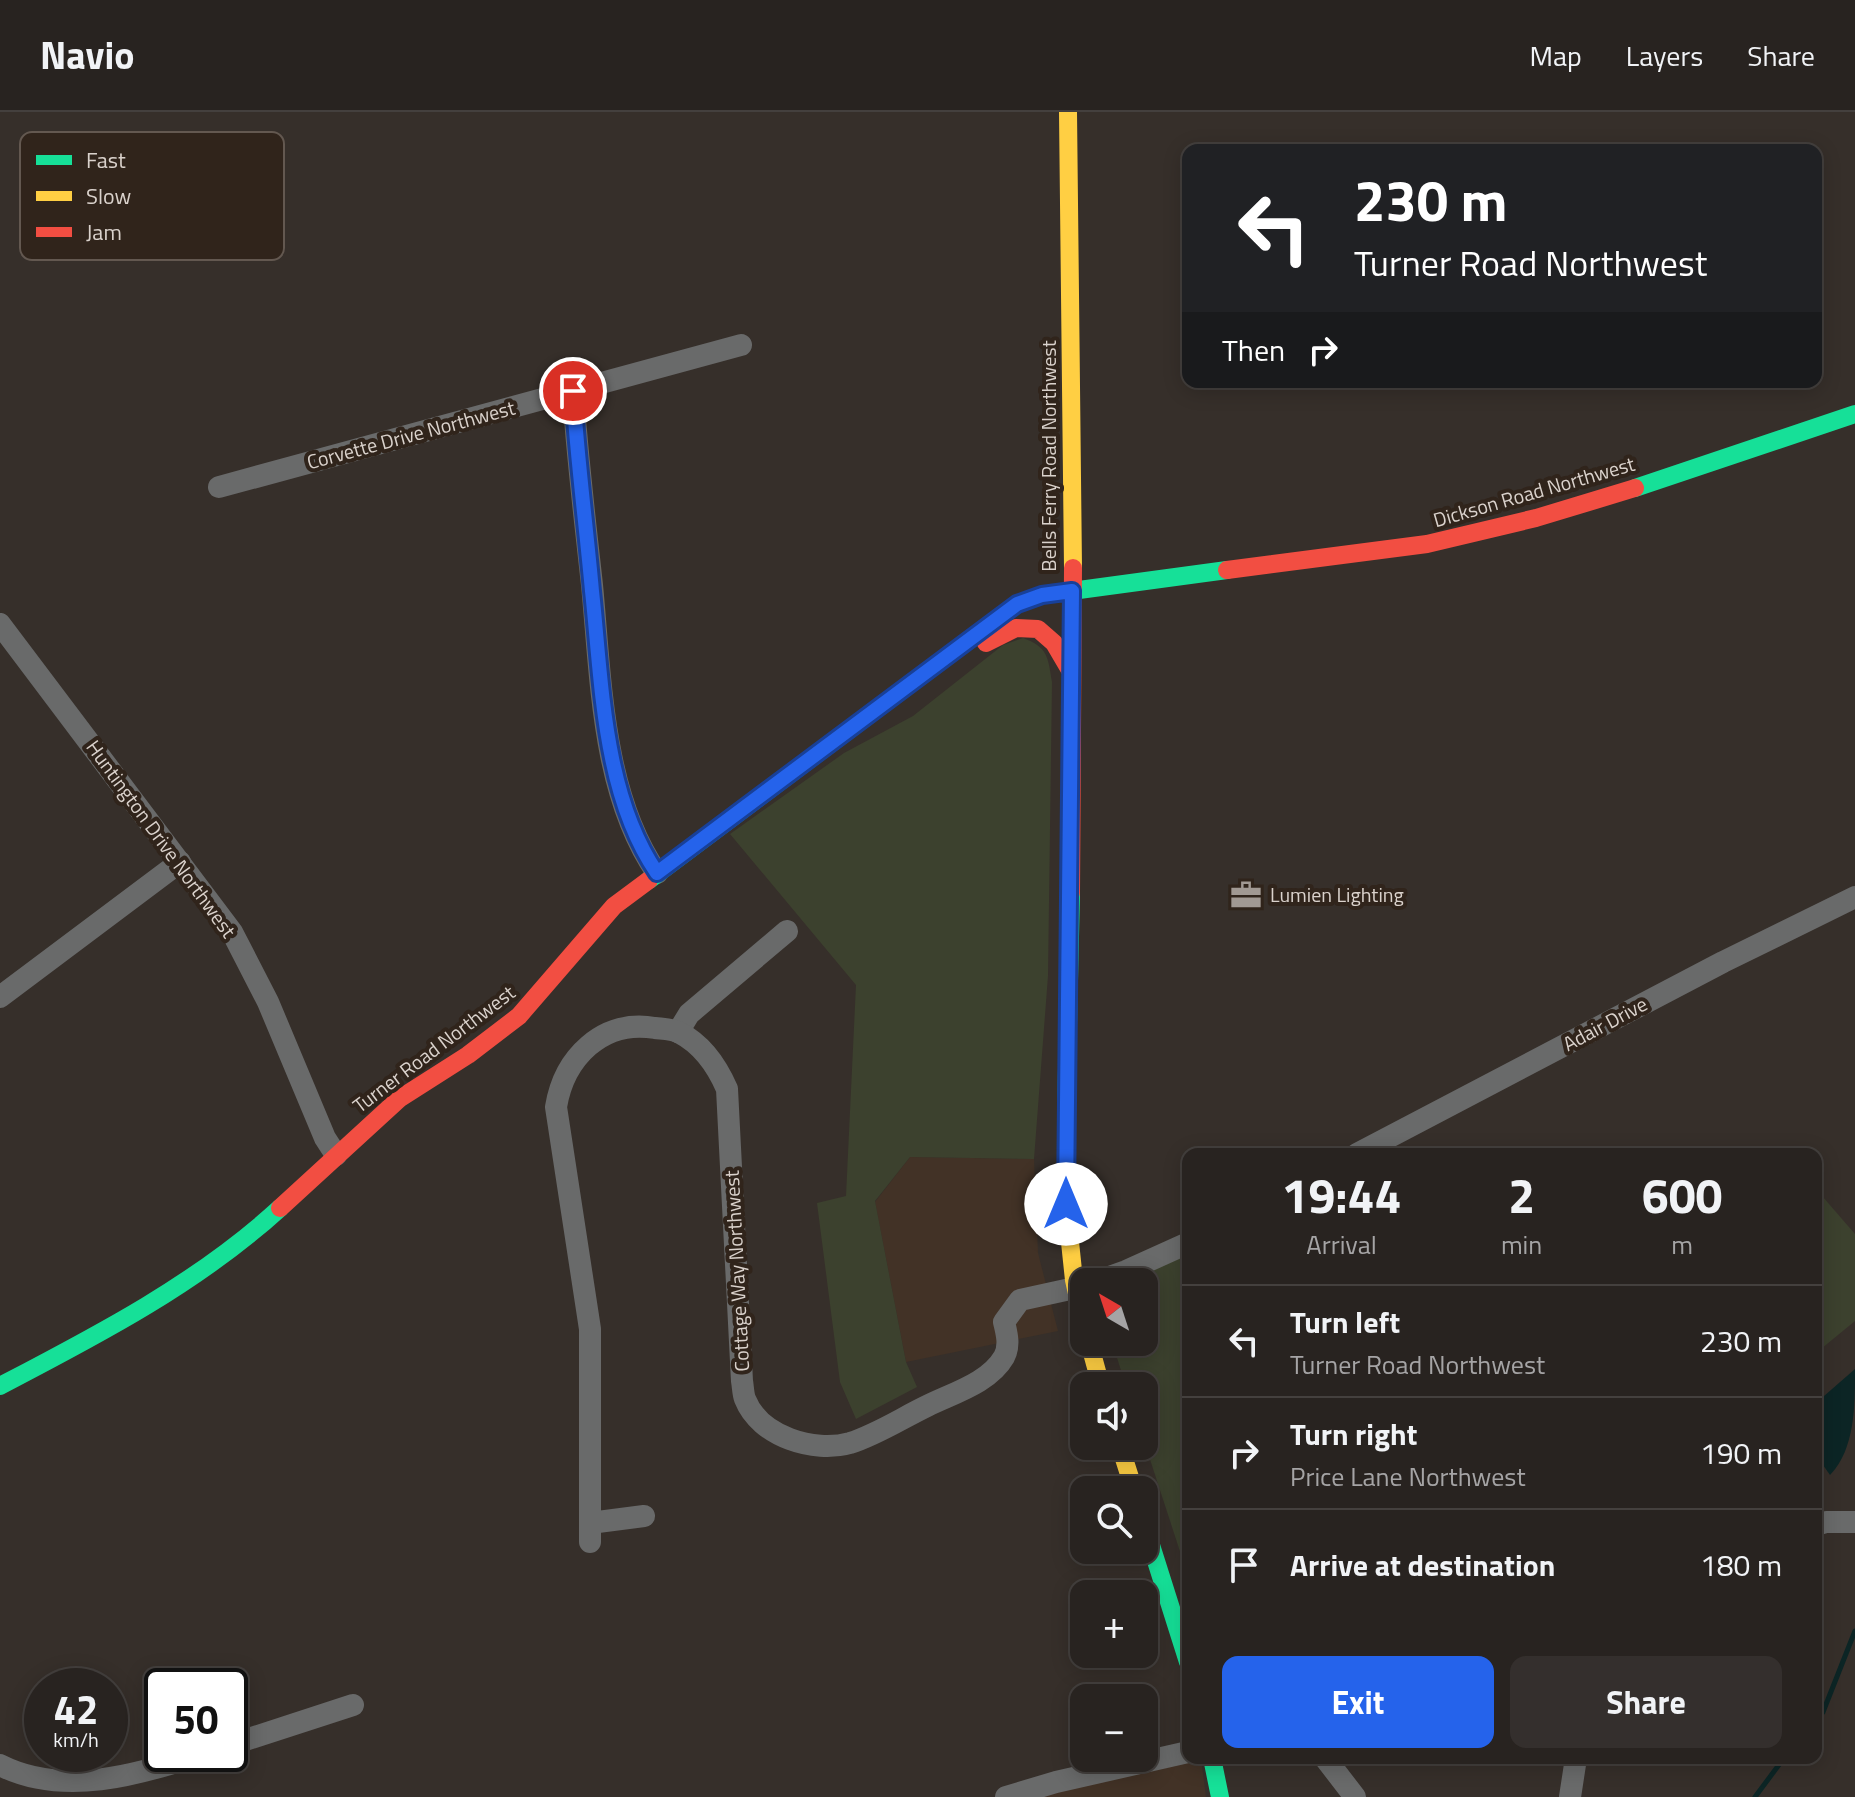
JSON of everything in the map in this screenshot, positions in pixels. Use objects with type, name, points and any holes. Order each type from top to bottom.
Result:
[{"type":"street","name":"Bells Ferry Road Northwest","points":[[1068,112],[1072,675],[1066,1204],[1080,1268]]},
{"type":"street","name":"Corvette Drive Northwest","points":[[219,487],[741,345]]},
{"type":"street","points":[[573,391],[607,721],[619,792],[632,827],[657,873]]},
{"type":"street","name":"Dickson Road Northwest","points":[[1072,591],[1427,544],[1466,536],[1658,480],[1855,414]]},
{"type":"street","name":"Turner Road Northwest","points":[[0,1386],[104,1332],[221,1257],[268,1219],[399,1099],[468,1055],[519,1016],[598,921],[657,873],[1017,604],[1042,595],[1072,591]]},
{"type":"street","name":"Huntington Drive Northwest","points":[[0,624],[232,932],[268,1002],[325,1138],[336,1155]]},
{"type":"street","points":[[858,724],[886,716],[904,706],[983,645],[1022,626],[1034,626],[1051,639],[1072,675]]},
{"type":"street","points":[[0,997],[180,862]]},
{"type":"street","name":"Adair Drive","points":[[1368,1148],[1723,962],[1855,897]]},
{"type":"street","points":[[644,1516],[590,1533],[590,1329],[557,1125],[559,1087],[572,1062],[588,1044],[610,1032],[630,1026],[678,1032],[689,1014],[787,931]]},
{"type":"street","name":"Cottage Way Northwest","points":[[678,1032],[707,1054],[727,1089],[742,1381],[745,1399],[772,1430],[797,1442],[826,1447],[851,1442],[972,1385],[997,1367],[1006,1354],[1008,1340],[1004,1322],[1020,1300],[1070,1288]]},
{"type":"street","points":[[1133,1268],[1182,1246]]},
{"type":"street","points":[[1822,1523],[1855,1522]]},
{"type":"street","points":[[1157,1564],[1182,1643]]},
{"type":"street","points":[[248,1739],[353,1705]]},
{"type":"street","points":[[1006,1797],[1056,1782],[1182,1753]]},
{"type":"street","points":[[1213,1764],[1220,1797]]},
{"type":"street","points":[[1330,1764],[1355,1797]]},
{"type":"street","points":[[1570,1797],[1575,1764]]},
{"type":"street","points":[[0,1765],[19,1778],[66,1787],[113,1783],[147,1772]]},
{"type":"shaded area","points":[[910,1157],[1034,1159],[1038,1253],[1058,1331],[906,1362],[875,1202]]},
{"type":"shaded area","points":[[1182,1759],[1182,1764],[1202,1764],[1206,1797],[1025,1797],[1129,1772],[1158,1772],[1158,1765]]},
{"type":"green space","points":[[1023,638],[1042,649],[1052,682],[1048,976],[1034,1159],[910,1157],[875,1201],[906,1362],[917,1387],[856,1419],[840,1382],[817,1203],[846,1196],[856,985],[730,834],[844,753],[913,716],[1003,645]]},
{"type":"green space","points":[[1822,1196],[1855,1234],[1855,1321],[1822,1348]]},
{"type":"green space","points":[[1182,1256],[1182,1558],[1158,1476],[1150,1460],[1158,1460],[1158,1372],[1122,1372],[1116,1356],[1158,1356],[1157,1268]]},
{"type":"water","points":[[1855,1369],[1854,1412],[1849,1440],[1830,1475],[1822,1464],[1822,1398]]},
{"type":"waterway","points":[[1822,1713],[1855,1631]]},
{"type":"waterway","points":[[1755,1797],[1780,1764]]},
{"type":"traffic: fast","points":[[1635,488],[1855,414]]},
{"type":"traffic: fast","points":[[649,880],[1017,604],[1042,595],[1227,570]]},
{"type":"traffic: fast","points":[[1068,1223],[1066,1113],[1071,893]]},
{"type":"traffic: fast","points":[[0,1386],[110,1327],[181,1284],[280,1208]]},
{"type":"traffic: fast","points":[[1157,1564],[1182,1643]]},
{"type":"traffic: fast","points":[[1213,1764],[1220,1797]]},
{"type":"traffic: slow","points":[[1068,112],[1073,568]]},
{"type":"traffic: slow","points":[[1068,1223],[1073,1268]]},
{"type":"traffic: slow","points":[[1093,1356],[1097,1372]]},
{"type":"traffic: slow","points":[[1124,1460],[1130,1476]]},
{"type":"traffic: jam","points":[[1227,570],[1427,544],[1536,518],[1635,488]]},
{"type":"traffic: jam","points":[[1071,893],[1073,568]]},
{"type":"traffic: jam","points":[[986,643],[1016,628],[1038,629],[1054,643],[1071,672]]},
{"type":"traffic: jam","points":[[280,1208],[399,1099],[468,1055],[519,1016],[614,906],[649,880]]},
{"type":"place","name":"Lumien Lighting","points":[[1246,895]]},
{"type":"route","points":[[573,391],[604,707],[619,792],[647,859],[657,873],[1017,604],[1042,595],[1072,591],[1066,1204]]}]
